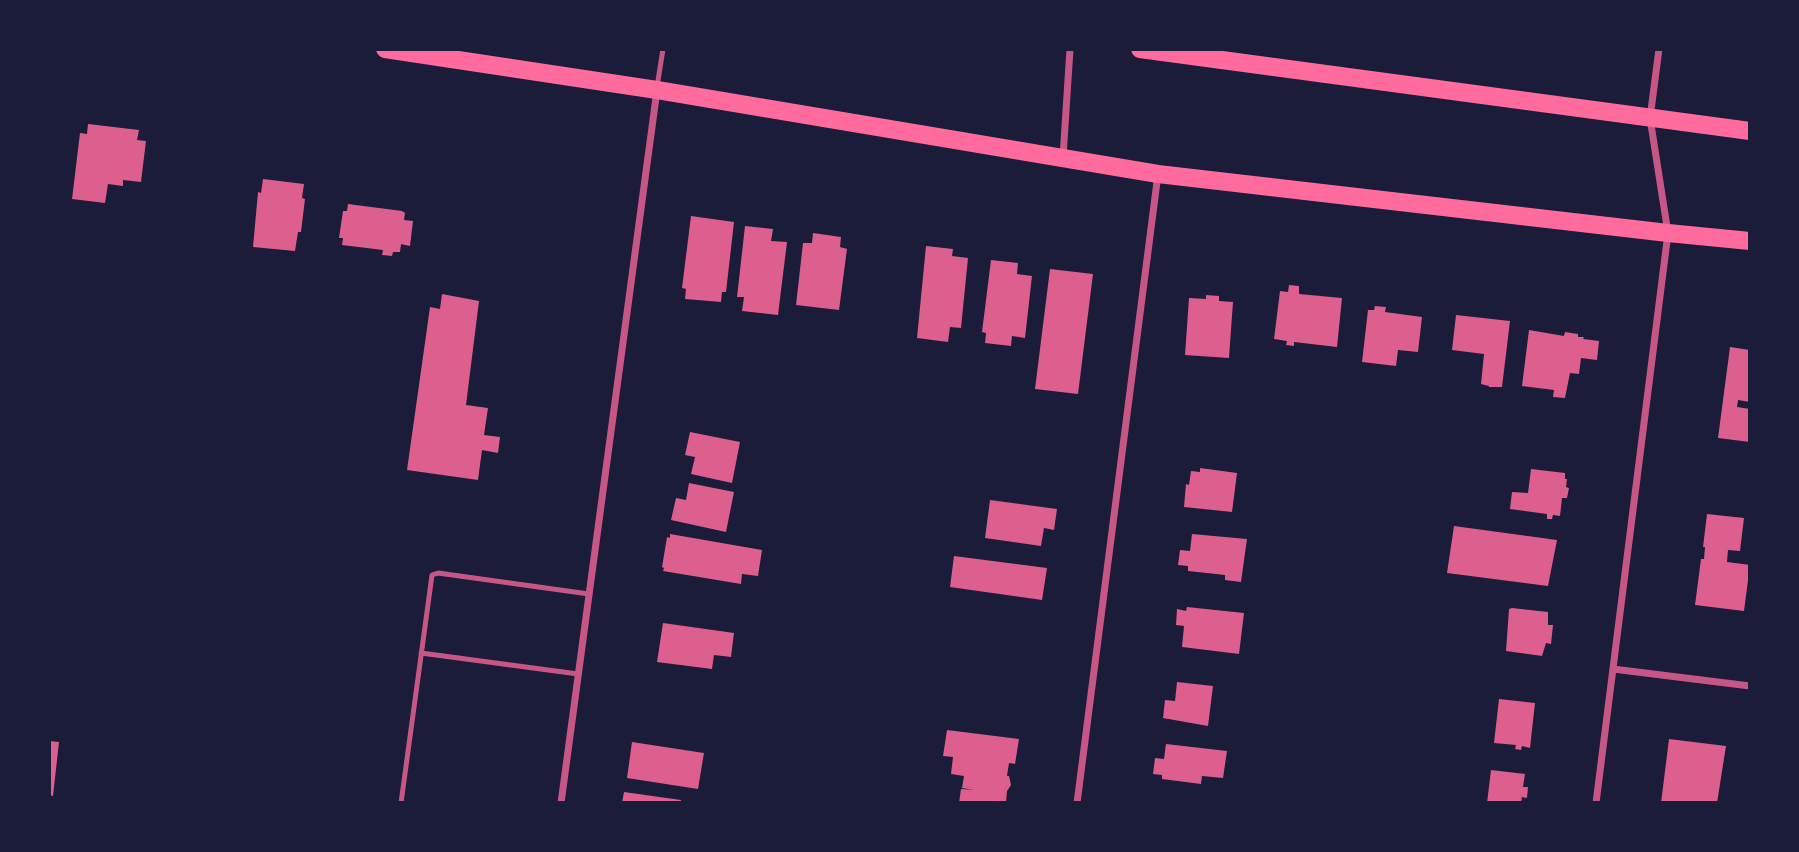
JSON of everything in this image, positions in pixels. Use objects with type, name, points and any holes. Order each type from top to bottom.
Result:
[{"type":"main road","points":[[385,49],[657,90],[1158,174],[1750,241]]},
{"type":"main road","points":[[1140,49],[1750,131]]},
{"type":"street","points":[[1063,157],[1070,49]]},
{"type":"street","points":[[1595,803],[1668,233],[1650,118],[1659,49]]},
{"type":"street","points":[[561,803],[657,90]]},
{"type":"street","points":[[1077,803],[1158,174]]},
{"type":"street","points":[[1613,669],[1750,686]]},
{"type":"lane","points":[[657,90],[663,49]]},
{"type":"lane","points":[[401,803],[430,578],[438,573],[589,594]]},
{"type":"lane","points":[[421,653],[578,674]]},
{"type":"building","points":[[88,124],[139,130],[137,140],[146,141],[141,182],[123,180],[123,186],[108,184],[105,203],[72,199],[80,133],[87,134]]},
{"type":"building","points":[[263,179],[304,184],[301,232],[298,232],[295,251],[253,247],[258,192],[261,193]]},
{"type":"building","points":[[348,204],[405,213],[404,220],[413,221],[410,246],[401,244],[400,252],[393,252],[392,256],[382,255],[383,250],[342,245],[343,238],[339,238],[343,211],[347,211]]},
{"type":"building","points":[[691,216],[734,222],[726,292],[722,292],[721,302],[685,299],[686,289],[682,288]]},
{"type":"building","points":[[745,226],[773,229],[771,241],[787,242],[778,315],[742,311],[744,297],[737,297]]},
{"type":"building","points":[[813,233],[841,237],[840,247],[847,249],[839,310],[796,305],[803,243],[812,243]]},
{"type":"building","points":[[926,246],[953,249],[952,256],[968,258],[961,328],[950,327],[948,342],[917,338]]},
{"type":"building","points":[[991,260],[1018,263],[1017,274],[1032,276],[1025,338],[1012,336],[1011,346],[985,343],[986,333],[982,332]]},
{"type":"building","points":[[1050,269],[1093,274],[1078,394],[1035,389]]},
{"type":"building","points":[[1289,285],[1299,286],[1299,294],[1342,298],[1337,347],[1294,342],[1294,346],[1286,345],[1287,341],[1274,339],[1280,291],[1288,292]]},
{"type":"building","points":[[442,294],[479,301],[466,405],[488,408],[484,435],[500,437],[498,453],[482,450],[478,480],[407,470],[430,307],[440,309]]},
{"type":"building","points":[[1206,295],[1219,296],[1219,301],[1233,302],[1229,358],[1185,355],[1189,298],[1206,299]]},
{"type":"building","points":[[1375,306],[1386,307],[1385,312],[1422,317],[1418,352],[1398,350],[1396,366],[1362,362],[1368,310],[1374,310]]},
{"type":"building","points":[[1456,315],[1510,321],[1502,387],[1481,384],[1484,354],[1452,350]]},
{"type":"building","points":[[1529,330],[1564,336],[1565,332],[1578,334],[1578,337],[1584,337],[1583,339],[1599,341],[1597,360],[1581,358],[1579,374],[1570,373],[1565,398],[1553,397],[1554,390],[1522,386]]},
{"type":"building","points":[[1730,347],[1750,350],[1750,402],[1738,400],[1737,407],[1750,409],[1750,442],[1718,438]]},
{"type":"building","points":[[690,432],[740,442],[732,483],[691,474],[695,457],[685,455]]},
{"type":"building","points":[[1200,468],[1237,473],[1232,512],[1184,507],[1186,484],[1189,485],[1191,471],[1200,472]]},
{"type":"building","points":[[1531,469],[1565,473],[1566,487],[1569,488],[1567,498],[1562,498],[1560,516],[1553,515],[1552,519],[1547,519],[1547,514],[1510,509],[1512,492],[1528,493]]},
{"type":"building","points":[[689,483],[734,492],[726,532],[671,520],[676,498],[686,500]]},
{"type":"building","points":[[990,500],[1057,509],[1054,530],[1044,528],[1041,546],[985,538]]},
{"type":"building","points":[[1707,514],[1744,518],[1740,551],[1728,550],[1727,562],[1750,565],[1744,611],[1695,605],[1701,559],[1704,559]]},
{"type":"building","points":[[1454,526],[1557,540],[1548,586],[1447,573]]},
{"type":"building","points":[[670,534],[762,550],[758,576],[742,574],[741,584],[663,571],[667,537],[670,538]]},
{"type":"building","points":[[1192,534],[1247,539],[1241,582],[1225,580],[1225,575],[1188,571],[1188,566],[1178,565],[1180,550],[1190,551]]},
{"type":"building","points":[[954,556],[1047,568],[1042,600],[950,587]]},
{"type":"building","points":[[1187,607],[1244,613],[1239,654],[1182,647],[1184,626],[1176,625],[1177,609],[1186,611]]},
{"type":"building","points":[[1509,609],[1548,612],[1548,625],[1553,625],[1551,644],[1546,643],[1542,656],[1506,651]]},
{"type":"building","points":[[663,623],[734,633],[731,657],[714,655],[712,669],[657,662]]},
{"type":"building","points":[[1177,682],[1213,686],[1208,726],[1163,718],[1165,700],[1175,701]]},
{"type":"building","points":[[1499,699],[1535,703],[1530,748],[1522,746],[1521,750],[1515,749],[1516,745],[1494,743]]},
{"type":"building","points":[[947,730],[1019,739],[1015,764],[1009,763],[1007,776],[1011,785],[1007,791],[1006,803],[959,803],[961,789],[974,790],[962,788],[964,776],[951,774],[953,757],[943,756]]},
{"type":"building","points":[[1669,739],[1726,746],[1717,803],[1661,803]]},
{"type":"building","points":[[49,741],[59,742],[53,796],[49,795]]},
{"type":"building","points":[[632,742],[704,753],[698,789],[627,778]]},
{"type":"building","points":[[1166,744],[1227,751],[1223,778],[1202,776],[1201,784],[1162,779],[1162,775],[1153,774],[1155,758],[1164,759]]},
{"type":"building","points":[[1491,770],[1525,774],[1523,787],[1528,787],[1527,798],[1522,797],[1521,803],[1487,803]]},
{"type":"building","points":[[624,792],[681,800],[681,803],[622,803]]}]
